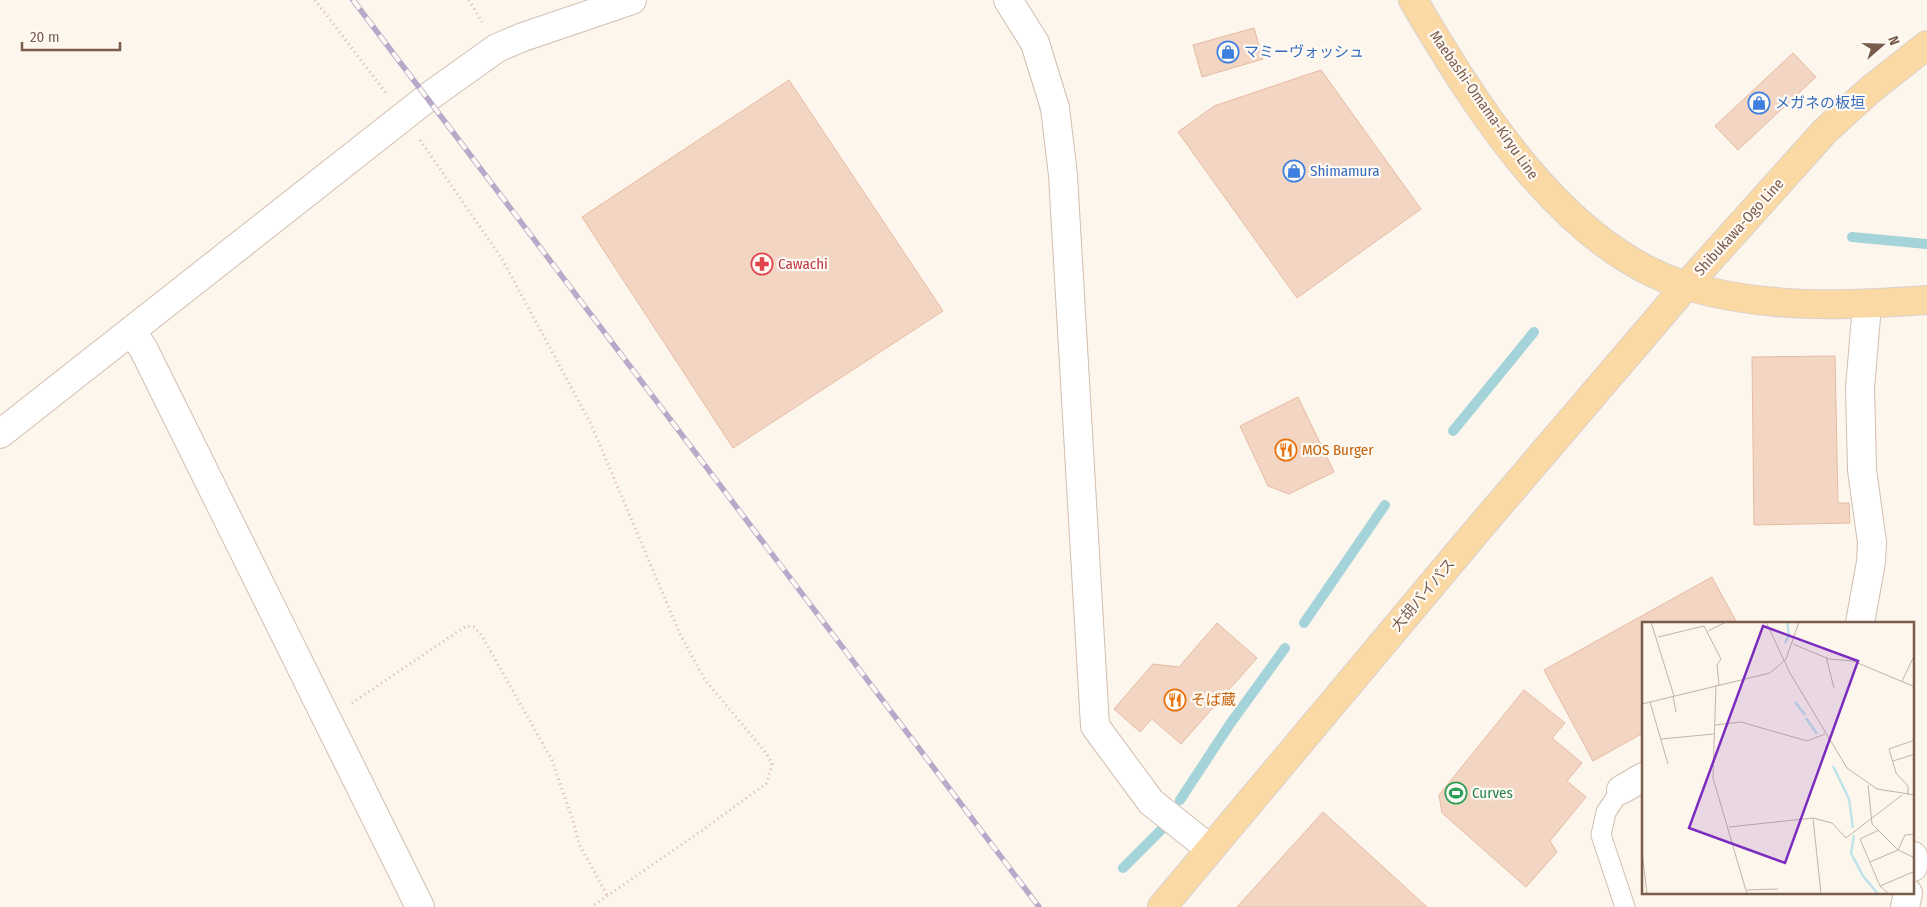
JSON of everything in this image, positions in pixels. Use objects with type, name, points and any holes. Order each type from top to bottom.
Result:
[{"type":"main road","name":"Maebashi-Omama-Kiryu Line","points":[[1412,0],[1448,60],[1509,146],[1556,202],[1623,256],[1656,274],[1686,286]]},
{"type":"main road","name":"Shibukawa-Ogo Line","points":[[1927,45],[1870,90],[1825,131],[1686,286],[1722,294],[1795,304],[1868,305],[1927,300]]},
{"type":"main road","name":"大胡バイパス","points":[[1162,907],[1612,370],[1686,286]]},
{"type":"street","points":[[0,434],[427,98],[497,48],[523,36],[632,0]]},
{"type":"street","points":[[1008,0],[1035,43],[1055,108],[1063,175],[1095,726],[1151,802],[1210,849]]},
{"type":"street","points":[[1860,622],[1871,562],[1872,542],[1862,470],[1860,388],[1868,305]]},
{"type":"street","points":[[132,331],[144,350],[420,907]]},
{"type":"street","points":[[1905,907],[1908,894]]},
{"type":"lane","points":[[1625,907],[1601,835],[1606,812],[1632,783]]},
{"type":"path","points":[[315,0],[404,117],[502,259],[591,424],[680,634],[705,680],[767,754],[772,764],[767,783],[591,907]]},
{"type":"path","points":[[327,720],[466,626],[474,627],[482,636],[552,760],[580,844],[607,895]]},
{"type":"building","name":"マミーヴォッシュ","points":[[1254,28],[1263,59],[1202,77],[1193,45]]},
{"type":"building","points":[[1793,53],[1816,77],[1738,150],[1715,126]]},
{"type":"building","points":[[1321,70],[1421,209],[1297,298],[1178,132],[1214,106]]},
{"type":"building","name":"Cawachi","points":[[789,80],[943,311],[733,448],[582,217]]},
{"type":"building","points":[[1835,356],[1838,503],[1849,503],[1850,523],[1754,525],[1752,357]]},
{"type":"building","points":[[1298,397],[1334,472],[1289,494],[1268,486],[1240,426]]},
{"type":"building","points":[[1712,577],[1736,622],[1642,622],[1642,734],[1593,761],[1544,670]]},
{"type":"building","points":[[1217,623],[1257,658],[1181,744],[1152,719],[1140,732],[1114,709],[1153,664],[1179,667]]},
{"type":"building","points":[[1524,690],[1565,723],[1552,738],[1582,763],[1567,781],[1586,797],[1550,841],[1557,852],[1526,887],[1442,813],[1439,795]]},
{"type":"building","points":[[1323,812],[1427,907],[1237,907]]},
{"type":"waterway","points":[[1852,237],[1927,244]]},
{"type":"waterway","points":[[1453,431],[1534,332]]},
{"type":"waterway","points":[[1304,623],[1385,505]]},
{"type":"waterway","points":[[1180,800],[1230,724],[1285,648]]},
{"type":"waterway","points":[[1123,868],[1161,830]]},
{"type":"railway","points":[[353,0],[1039,907]]},
{"type":"place","name":"マミーヴォッシュ","points":[[1228,52]]},
{"type":"place","name":"メガネの板垣","points":[[1759,103]]},
{"type":"place","name":"Shimamura","points":[[1294,171]]},
{"type":"place","name":"Cawachi","points":[[762,264]]},
{"type":"place","name":"MOS Burger","points":[[1286,450]]},
{"type":"place","name":"そば蔵","points":[[1175,700]]},
{"type":"place","name":"Curves","points":[[1456,793]]}]
